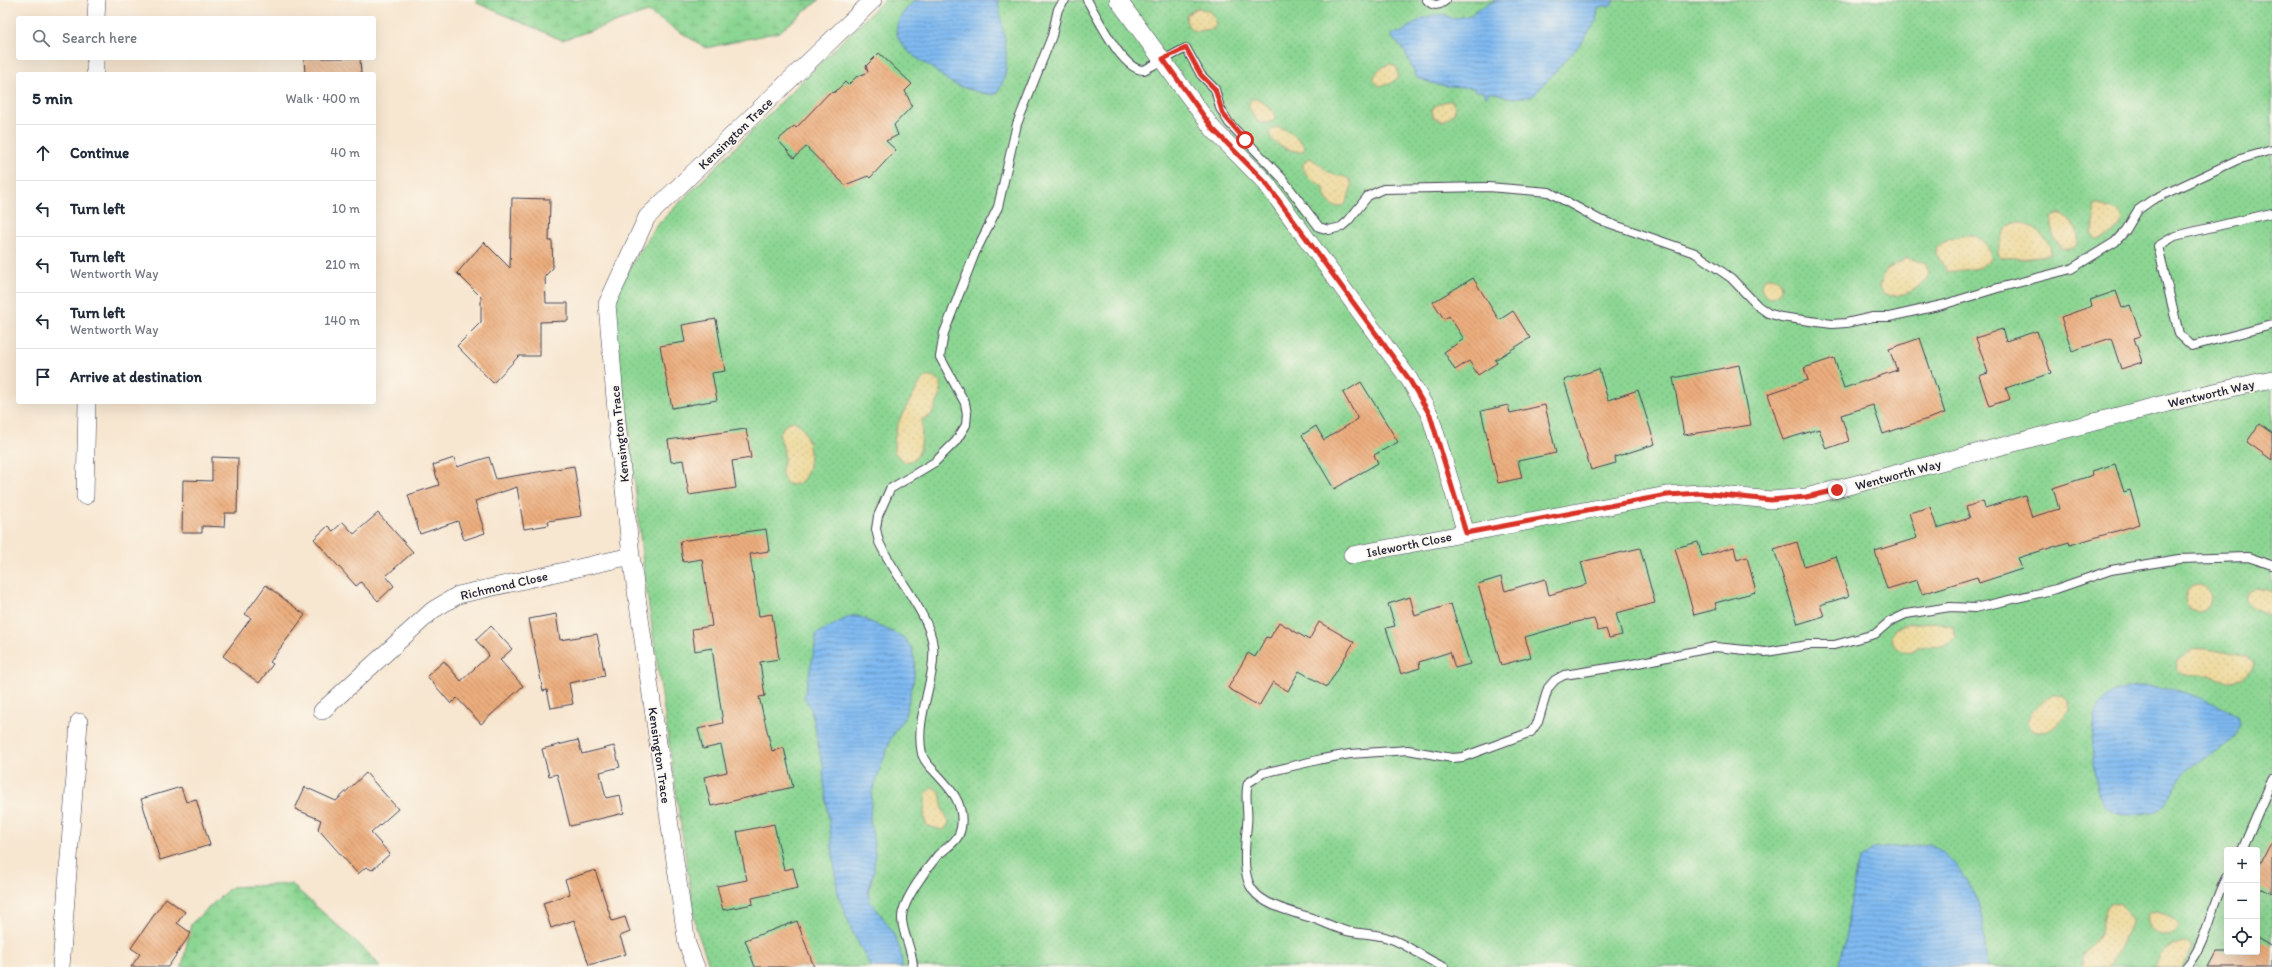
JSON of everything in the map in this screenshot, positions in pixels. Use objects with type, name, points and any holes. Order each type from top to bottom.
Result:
[{"type":"street","points":[[96,0],[96,16]]},
{"type":"street","name":"Kensington Trace","points":[[696,967],[687,944],[631,556],[617,422],[607,304],[648,217],[873,0]]},
{"type":"street","points":[[1118,0],[1163,59],[1213,129],[1266,183],[1409,379],[1430,415],[1466,533]]},
{"type":"street","points":[[95,60],[95,72]]},
{"type":"street","name":"Wentworth Way","points":[[1466,533],[1667,495],[1701,493],[1771,500],[1806,497],[2183,399],[2272,379]]},
{"type":"street","points":[[85,496],[87,404]]},
{"type":"street","name":"Isleworth Close","points":[[1352,555],[1466,533]]},
{"type":"street","name":"Richmond Close","points":[[322,711],[433,610],[458,595],[631,556]]},
{"type":"street","points":[[61,967],[79,722]]},
{"type":"lane","points":[[914,967],[912,952],[902,922],[903,913],[911,896],[933,862],[958,837],[962,817],[954,794],[928,765],[922,754],[920,729],[932,659],[932,640],[925,623],[879,542],[876,529],[878,516],[884,497],[890,489],[935,462],[956,441],[966,425],[967,414],[965,403],[940,357],[944,333],[975,254],[998,207],[1018,124],[1052,36],[1058,9],[1066,0]]},
{"type":"lane","points":[[1088,0],[1113,43],[1132,68],[1144,70],[1186,48],[1201,75],[1215,89],[1220,108],[1229,123],[1282,178],[1314,222],[1322,228],[1329,230],[1341,227],[1348,221],[1368,196],[1383,189],[1488,187],[1549,192],[1600,220],[1695,253],[1731,278],[1758,306],[1768,313],[1819,324],[1846,323],[1873,317],[1908,313],[2071,269],[2115,242],[2126,230],[2138,210],[2152,200],[2237,160],[2272,150]]},
{"type":"lane","points":[[1427,0],[1433,5],[1438,5],[1446,0]]},
{"type":"lane","points":[[2272,213],[2175,236],[2158,246],[2179,334],[2192,346],[2272,325]]},
{"type":"lane","points":[[1444,967],[1394,940],[1378,935],[1344,930],[1327,923],[1287,911],[1259,899],[1246,874],[1244,861],[1248,811],[1248,783],[1263,773],[1350,754],[1408,750],[1426,751],[1452,758],[1469,756],[1531,732],[1538,722],[1548,688],[1555,680],[1564,675],[1628,665],[1715,646],[1766,652],[1808,645],[1834,645],[1875,634],[1889,622],[1906,614],[1950,607],[1975,608],[2056,589],[2111,570],[2179,559],[2248,557],[2272,565]]},
{"type":"lane","points":[[2243,847],[2272,780]]},
{"type":"lane","points":[[2186,967],[2213,915],[2219,892],[2224,882]]},
{"type":"green space","points":[[476,0],[819,0],[779,32],[706,48],[648,12],[562,40],[477,3]]},
{"type":"green space","points":[[884,0],[2272,0],[2272,967],[710,967],[696,928],[644,573],[628,417],[607,304],[656,226]]},
{"type":"green space","points":[[291,884],[362,947],[381,967],[182,967],[191,924],[231,887]]},
{"type":"sand","points":[[1197,8],[1208,11],[1212,15],[1216,25],[1213,29],[1196,31],[1189,27],[1186,20],[1187,14]]},
{"type":"sand","points":[[1392,64],[1397,68],[1398,77],[1390,84],[1379,86],[1374,80],[1374,77],[1383,67]]},
{"type":"sand","points":[[1252,98],[1262,101],[1274,112],[1275,118],[1272,121],[1268,123],[1258,122],[1248,106]]},
{"type":"sand","points":[[1451,101],[1456,108],[1454,113],[1443,122],[1433,117],[1432,110],[1436,106],[1443,102]]},
{"type":"sand","points":[[1278,127],[1294,135],[1305,149],[1303,151],[1294,151],[1273,141],[1269,133],[1271,130]]},
{"type":"sand","points":[[1309,158],[1330,173],[1346,177],[1351,181],[1350,192],[1347,201],[1343,206],[1335,207],[1332,205],[1326,198],[1324,187],[1307,175],[1303,168],[1303,164]]},
{"type":"sand","points":[[2096,205],[2119,212],[2123,220],[2112,234],[2100,239],[2096,239],[2091,232],[2095,220],[2094,209]]},
{"type":"sand","points":[[2059,213],[2071,222],[2078,236],[2077,245],[2070,249],[2061,249],[2054,238],[2051,218]]},
{"type":"sand","points":[[2022,222],[2032,227],[2045,239],[2051,249],[2051,254],[2034,258],[2000,257],[1998,250],[2003,233],[2008,226]]},
{"type":"sand","points":[[1973,235],[1986,245],[1990,252],[1990,260],[1979,268],[1947,272],[1936,253],[1936,248],[1953,238]]},
{"type":"sand","points":[[1907,258],[1925,263],[1929,273],[1926,279],[1921,285],[1905,294],[1896,296],[1888,295],[1882,292],[1879,286],[1886,270]]},
{"type":"sand","points":[[1767,277],[1775,277],[1781,283],[1781,291],[1775,297],[1767,297],[1761,291],[1761,283]]},
{"type":"sand","points":[[932,376],[940,382],[941,394],[931,415],[922,420],[922,440],[919,453],[910,461],[902,461],[894,451],[897,427],[921,381]]},
{"type":"sand","points":[[794,421],[801,427],[806,436],[810,458],[808,470],[804,478],[797,484],[788,484],[784,480],[782,473],[784,450],[779,434],[786,423]]},
{"type":"sand","points":[[2198,585],[2207,589],[2211,598],[2207,607],[2198,611],[2189,607],[2185,598],[2189,589]]},
{"type":"sand","points":[[2255,587],[2266,589],[2272,593],[2272,615],[2252,608],[2245,600],[2248,592]]},
{"type":"sand","points":[[1935,622],[1952,626],[1956,637],[1953,641],[1936,647],[1918,647],[1907,652],[1897,648],[1891,638],[1891,635],[1895,629],[1905,624]]},
{"type":"sand","points":[[2206,649],[2239,655],[2250,660],[2254,664],[2250,671],[2243,677],[2230,681],[2208,675],[2186,674],[2182,673],[2176,668],[2177,661],[2191,651]]},
{"type":"sand","points":[[2053,695],[2063,696],[2067,700],[2069,710],[2054,727],[2049,730],[2044,732],[2033,731],[2028,724],[2032,710]]},
{"type":"sand","points":[[933,787],[940,792],[943,810],[949,822],[947,827],[942,830],[928,826],[925,822],[924,813],[926,793]]},
{"type":"sand","points":[[2113,902],[2121,904],[2132,920],[2118,951],[2108,967],[2082,967],[2081,962],[2084,953],[2099,936],[2105,911],[2109,904]]},
{"type":"sand","points":[[2157,912],[2170,916],[2175,920],[2178,926],[2174,931],[2164,935],[2158,934],[2150,927],[2148,916],[2150,913]]},
{"type":"sand","points":[[2182,942],[2188,942],[2192,946],[2192,950],[2181,967],[2154,967],[2163,953],[2172,946]]},
{"type":"water","points":[[916,0],[998,0],[1006,48],[1006,61],[1002,84],[996,94],[992,95],[982,93],[948,81],[911,54],[904,46],[898,38],[897,30],[899,21],[905,11]]},
{"type":"water","points":[[1497,0],[1615,0],[1610,6],[1598,8],[1596,22],[1582,42],[1533,96],[1512,98],[1492,92],[1486,97],[1484,91],[1476,91],[1474,88],[1438,85],[1417,78],[1403,48],[1392,38],[1391,33],[1400,33],[1421,19],[1433,15],[1444,14],[1452,19],[1471,15],[1476,10]]},
{"type":"water","points":[[851,616],[858,616],[903,637],[912,648],[915,662],[914,678],[905,716],[891,738],[872,792],[870,818],[875,852],[874,871],[868,893],[870,901],[892,931],[896,939],[902,967],[871,967],[853,933],[838,895],[823,773],[824,767],[811,711],[804,697],[816,642],[816,634]]},
{"type":"water","points":[[2136,686],[2150,686],[2176,690],[2200,698],[2237,715],[2239,725],[2235,735],[2224,748],[2195,764],[2182,775],[2170,797],[2157,811],[2134,815],[2121,815],[2111,811],[2104,803],[2098,790],[2093,758],[2094,725],[2103,701],[2109,695]]},
{"type":"water","points":[[1930,844],[1948,857],[1964,875],[1975,896],[1982,918],[1987,967],[1838,967],[1844,945],[1855,874],[1859,860],[1874,849]]},
{"type":"building","points":[[879,53],[912,84],[905,91],[912,106],[894,125],[898,135],[886,141],[896,150],[870,178],[868,176],[845,185],[806,147],[794,158],[778,140],[794,126],[796,128],[829,93],[835,92],[845,82],[848,85],[856,77],[868,72],[866,66]]},
{"type":"building","points":[[304,60],[360,60],[361,72],[305,72]]},
{"type":"building","points":[[512,198],[550,199],[549,241],[552,241],[553,268],[545,276],[546,303],[568,303],[568,321],[540,322],[540,356],[519,356],[493,383],[457,346],[481,322],[481,297],[457,273],[484,242],[510,268]]},
{"type":"building","points":[[1473,278],[1499,320],[1513,311],[1530,338],[1495,360],[1497,363],[1478,375],[1469,361],[1455,370],[1444,352],[1464,339],[1449,316],[1444,319],[1433,302]]},
{"type":"building","points":[[2116,291],[2122,308],[2130,305],[2141,336],[2134,338],[2142,362],[2121,369],[2111,338],[2072,351],[2061,317],[2092,306],[2090,300]]},
{"type":"building","points":[[716,319],[725,371],[712,373],[717,400],[672,408],[660,346],[685,342],[682,325]]},
{"type":"building","points":[[2002,329],[2006,341],[2037,331],[2051,373],[2006,388],[2010,399],[1989,406],[1979,376],[1988,373],[1976,338]]},
{"type":"building","points":[[1920,338],[1945,413],[1883,434],[1873,405],[1841,415],[1849,441],[1826,449],[1819,429],[1783,440],[1768,394],[1808,380],[1804,368],[1834,358],[1844,388],[1897,370],[1889,349]]},
{"type":"building","points":[[1739,365],[1751,425],[1684,435],[1673,378]]},
{"type":"building","points":[[1599,369],[1608,400],[1638,390],[1655,444],[1615,457],[1616,463],[1591,470],[1564,380]]},
{"type":"building","points":[[1361,382],[1398,442],[1374,455],[1378,463],[1334,489],[1302,435],[1316,426],[1324,440],[1358,419],[1343,393]]},
{"type":"building","points":[[1508,405],[1510,413],[1545,405],[1556,453],[1518,461],[1522,478],[1498,483],[1481,411]]},
{"type":"building","points":[[2259,424],[2272,433],[2272,460],[2247,442]]},
{"type":"building","points":[[746,429],[751,458],[732,461],[736,488],[689,495],[683,460],[671,462],[668,440]]},
{"type":"building","points":[[212,457],[238,458],[237,513],[225,513],[224,527],[202,526],[202,533],[182,533],[183,480],[212,481]]},
{"type":"building","points":[[489,457],[496,479],[574,466],[582,516],[548,521],[549,525],[524,529],[517,487],[475,501],[485,533],[464,540],[458,521],[420,534],[408,495],[439,485],[433,465],[454,458],[457,467]]},
{"type":"building","points":[[2115,464],[2124,492],[2130,490],[2140,524],[2070,545],[2069,542],[2018,558],[2022,569],[1979,583],[1977,577],[1922,594],[1917,580],[1887,589],[1875,551],[1917,538],[1909,513],[1930,507],[1937,528],[1970,518],[1966,507],[1983,501],[1985,508],[2025,495],[2032,517],[2059,509],[2053,488],[2093,475],[2092,471]]},
{"type":"building","points":[[378,513],[413,552],[386,576],[394,586],[378,601],[361,582],[356,586],[314,539],[328,526],[333,531],[343,522],[354,534]]},
{"type":"building","points":[[766,529],[769,551],[750,554],[759,616],[772,614],[779,659],[760,662],[765,696],[759,697],[772,751],[784,748],[793,787],[711,806],[704,777],[727,772],[721,745],[703,749],[698,729],[723,723],[712,648],[695,651],[692,629],[712,626],[702,559],[683,562],[680,541]]},
{"type":"building","points":[[1698,542],[1702,556],[1734,547],[1737,560],[1747,557],[1756,592],[1715,603],[1717,609],[1694,615],[1675,548]]},
{"type":"building","points":[[1797,542],[1804,566],[1836,556],[1849,596],[1820,605],[1824,616],[1798,624],[1774,549]]},
{"type":"building","points":[[1640,548],[1655,603],[1616,613],[1622,635],[1609,638],[1606,629],[1598,631],[1594,619],[1584,620],[1525,637],[1531,657],[1501,665],[1478,584],[1501,577],[1505,591],[1545,579],[1549,595],[1587,584],[1581,562]]},
{"type":"building","points":[[266,585],[305,615],[270,662],[273,664],[259,683],[223,656],[251,618],[245,614]]},
{"type":"building","points":[[1410,597],[1415,616],[1451,604],[1470,664],[1455,668],[1450,652],[1419,662],[1420,668],[1401,674],[1386,628],[1395,626],[1388,604]]},
{"type":"building","points":[[556,614],[560,640],[597,634],[605,676],[569,683],[573,704],[551,708],[547,690],[543,691],[529,619]]},
{"type":"building","points":[[1279,622],[1309,640],[1319,622],[1354,642],[1327,687],[1299,671],[1288,691],[1273,682],[1259,706],[1228,688],[1248,653],[1255,657],[1266,637],[1270,638]]},
{"type":"building","points":[[491,626],[512,649],[500,660],[523,686],[481,724],[457,698],[451,704],[427,676],[444,661],[461,681],[489,655],[476,640]]},
{"type":"building","points":[[578,740],[582,754],[614,746],[620,767],[600,772],[606,798],[620,795],[624,813],[570,826],[557,774],[549,776],[542,749]]},
{"type":"building","points":[[366,773],[398,809],[371,833],[390,854],[372,870],[366,867],[358,874],[318,829],[321,820],[295,809],[305,787],[336,801]]},
{"type":"building","points":[[181,787],[186,802],[196,799],[210,845],[160,860],[141,799]]},
{"type":"building","points":[[774,824],[784,870],[793,868],[798,888],[752,898],[753,904],[723,910],[717,886],[747,880],[737,832]]},
{"type":"building","points":[[2272,841],[2272,894],[2260,888],[2260,864]]},
{"type":"building","points":[[595,870],[612,921],[625,917],[630,932],[620,936],[626,954],[589,965],[574,920],[551,928],[543,903],[570,894],[565,880]]},
{"type":"building","points":[[166,898],[185,912],[177,923],[191,933],[168,967],[131,967],[140,954],[131,948]]},
{"type":"building","points":[[797,921],[814,967],[755,967],[745,940]]},
{"type":"building","points":[[2260,940],[2272,947],[2272,967],[2208,967],[2216,952],[2224,952],[2224,955],[2260,955]]},
{"type":"route","points":[[1245,140],[1229,123],[1223,114],[1215,89],[1203,78],[1186,48],[1163,59],[1213,129],[1266,183],[1409,379],[1430,415],[1466,533],[1667,495],[1701,493],[1771,500],[1806,497],[1837,490]]}]
